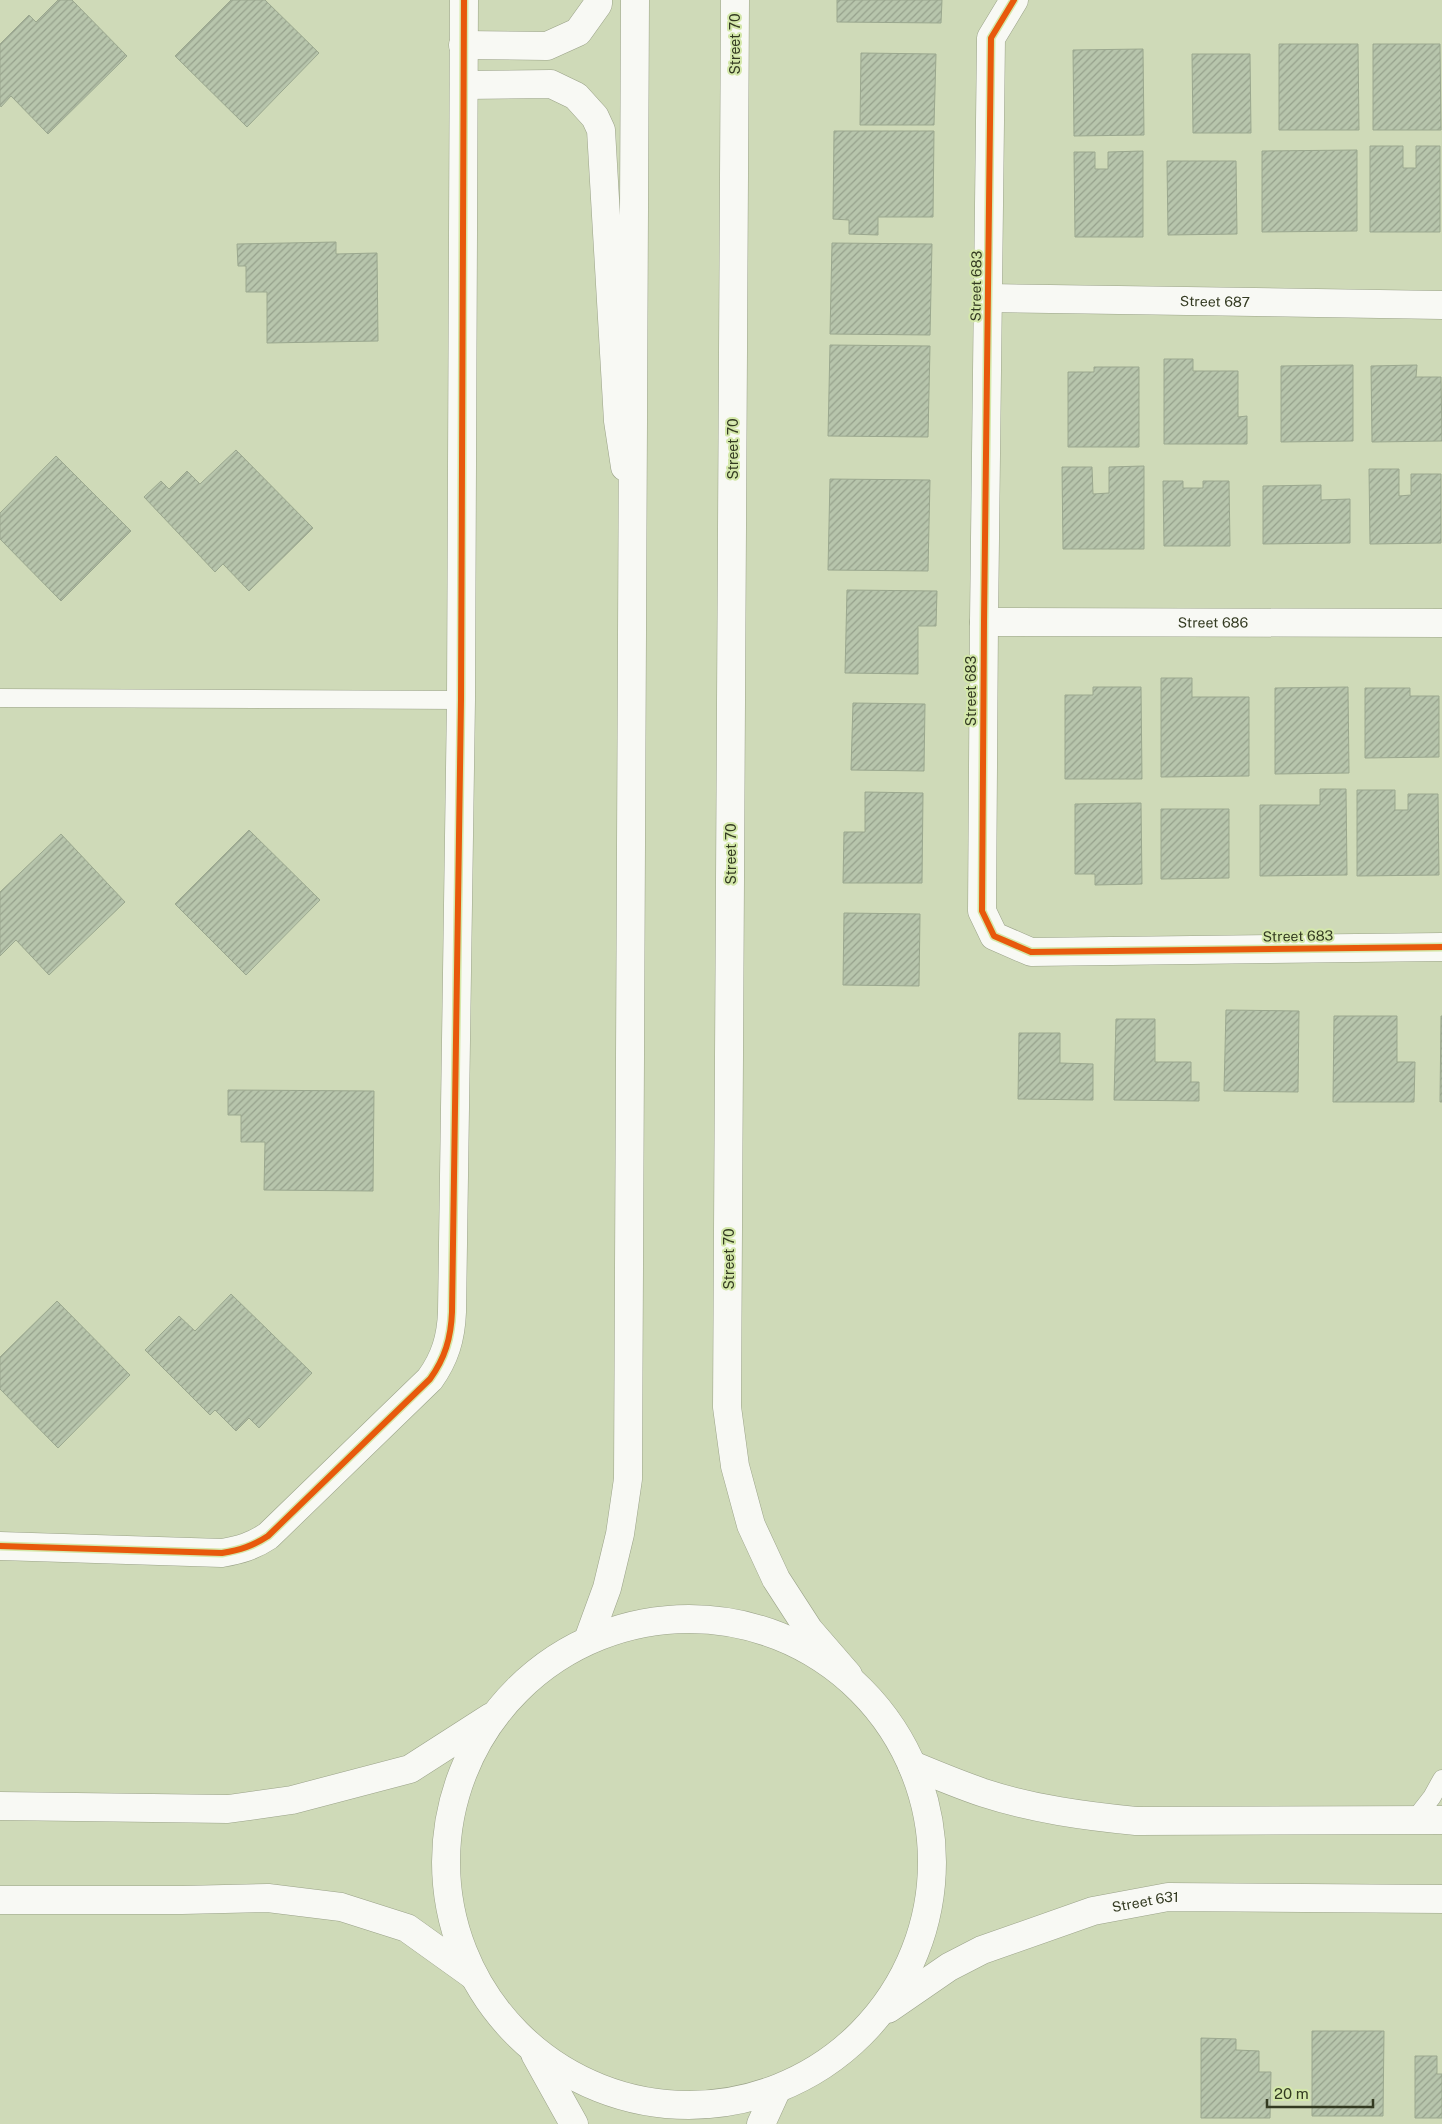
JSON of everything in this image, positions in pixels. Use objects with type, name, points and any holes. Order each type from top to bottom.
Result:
[{"type":"main road","points":[[0,1546],[222,1553],[238,1551],[254,1545],[268,1536],[430,1379],[446,1354],[452,1333],[461,700],[464,0]]},
{"type":"main road","points":[[464,45],[547,46],[578,32],[598,4],[598,0]]},
{"type":"main road","points":[[588,1640],[607,1588],[616,1552],[628,1479],[635,0]]},
{"type":"main road","name":"Street 70","points":[[735,0],[727,1407],[735,1466],[751,1525],[780,1586],[808,1630],[885,1717],[900,1740],[912,1765],[924,1802],[929,1830],[931,1877],[926,1915],[915,1951],[898,1985],[876,2016]]},
{"type":"main road","name":"Street 683","points":[[1014,0],[991,38],[982,911],[994,936],[1030,952],[1442,946]]},
{"type":"main road","points":[[464,85],[551,84],[576,96],[595,117],[601,130],[618,421],[632,510]]},
{"type":"main road","name":"Street 687","points":[[988,298],[1442,305]]},
{"type":"main road","name":"Street 686","points":[[984,622],[1442,623]]},
{"type":"main road","points":[[848,1675],[809,1650],[768,1631],[723,1620],[677,1618],[632,1625],[588,1640],[554,1660],[524,1684],[497,1714],[472,1753],[456,1796],[448,1842],[448,1888],[457,1933],[474,1976],[500,2015],[532,2048],[575,2077],[623,2097],[674,2105],[727,2103],[777,2089],[814,2071],[848,2046],[876,2016]]},
{"type":"main road","points":[[0,1806],[228,1809],[292,1800],[410,1769],[497,1714]]},
{"type":"main road","points":[[912,1765],[985,1793],[1046,1809],[1087,1816],[1136,1821],[1442,1820]]},
{"type":"main road","points":[[0,1900],[268,1898],[342,1907],[407,1928],[474,1976]]},
{"type":"main road","name":"Street 631","points":[[876,2016],[949,1967],[982,1950],[1093,1911],[1168,1898],[1442,1899]]},
{"type":"main road","points":[[532,2048],[574,2124]]},
{"type":"main road","points":[[761,2124],[777,2089]]},
{"type":"lane","points":[[0,698],[461,700]]},
{"type":"lane","points":[[1414,1820],[1432,1797],[1442,1779]]},
{"type":"building","points":[[58,0],[72,0],[127,56],[48,134],[11,96],[1,107],[0,44],[29,15],[36,22]]},
{"type":"building","points":[[231,0],[265,0],[319,53],[247,127],[175,56]]},
{"type":"building","points":[[837,0],[942,0],[941,23],[837,22]]},
{"type":"building","points":[[1279,44],[1358,44],[1359,130],[1279,130]]},
{"type":"building","points":[[1373,44],[1440,44],[1441,130],[1373,130]]},
{"type":"building","points":[[1143,49],[1144,135],[1074,136],[1073,50]]},
{"type":"building","points":[[861,53],[936,54],[934,125],[860,125]]},
{"type":"building","points":[[1192,54],[1250,54],[1251,133],[1193,133]]},
{"type":"building","points":[[834,131],[934,131],[933,217],[878,217],[878,235],[849,234],[849,220],[833,219]]},
{"type":"building","points":[[1370,146],[1403,146],[1403,168],[1416,168],[1416,146],[1440,146],[1440,232],[1370,232]]},
{"type":"building","points":[[1357,150],[1357,231],[1262,232],[1262,151]]},
{"type":"building","points":[[1143,151],[1143,237],[1075,237],[1074,152],[1095,152],[1095,169],[1108,169],[1108,152]]},
{"type":"building","points":[[1167,161],[1236,161],[1237,234],[1168,235]]},
{"type":"building","points":[[336,242],[336,254],[377,253],[378,341],[267,343],[267,292],[246,292],[246,266],[238,266],[237,244]]},
{"type":"building","points":[[832,243],[932,244],[930,335],[830,334]]},
{"type":"building","points":[[830,345],[930,346],[928,437],[828,436]]},
{"type":"building","points":[[1164,359],[1193,359],[1193,371],[1238,371],[1238,417],[1247,416],[1247,444],[1164,444]]},
{"type":"building","points":[[1353,365],[1353,441],[1281,442],[1281,366]]},
{"type":"building","points":[[1417,365],[1416,377],[1441,377],[1442,441],[1372,442],[1371,366]]},
{"type":"building","points":[[1094,367],[1139,367],[1139,447],[1068,447],[1068,372],[1094,372]]},
{"type":"building","points":[[236,450],[313,528],[249,591],[223,564],[215,572],[144,497],[161,481],[169,489],[187,471],[200,484]]},
{"type":"building","points":[[56,456],[131,531],[61,601],[0,539],[0,513]]},
{"type":"building","points":[[1144,466],[1144,549],[1063,549],[1062,467],[1092,467],[1093,494],[1109,493],[1109,467]]},
{"type":"building","points":[[1369,469],[1399,469],[1399,496],[1411,495],[1411,474],[1441,474],[1441,543],[1370,544]]},
{"type":"building","points":[[830,479],[930,480],[928,571],[828,570]]},
{"type":"building","points":[[1163,481],[1183,481],[1183,488],[1203,488],[1203,481],[1229,481],[1230,546],[1164,546]]},
{"type":"building","points":[[1321,485],[1321,500],[1350,499],[1350,543],[1263,544],[1263,486]]},
{"type":"building","points":[[847,590],[937,591],[936,626],[918,626],[918,674],[845,673]]},
{"type":"building","points":[[1161,678],[1192,678],[1192,697],[1249,697],[1249,776],[1161,777]]},
{"type":"building","points":[[1093,687],[1141,687],[1142,779],[1065,779],[1065,695],[1093,695]]},
{"type":"building","points":[[1348,687],[1349,773],[1275,774],[1275,688]]},
{"type":"building","points":[[1365,688],[1410,688],[1410,696],[1439,696],[1439,757],[1365,758]]},
{"type":"building","points":[[853,703],[925,704],[924,771],[851,770]]},
{"type":"building","points":[[1320,789],[1346,789],[1347,875],[1260,876],[1260,805],[1320,805]]},
{"type":"building","points":[[1357,790],[1395,790],[1395,810],[1408,810],[1408,794],[1438,794],[1439,875],[1357,876]]},
{"type":"building","points":[[865,792],[923,793],[922,883],[843,883],[844,832],[865,832]]},
{"type":"building","points":[[1141,803],[1142,884],[1095,885],[1095,874],[1075,874],[1075,804]]},
{"type":"building","points":[[1161,809],[1229,809],[1229,878],[1161,879]]},
{"type":"building","points":[[249,830],[320,900],[246,975],[175,904]]},
{"type":"building","points":[[61,834],[125,902],[49,975],[16,940],[0,956],[0,892]]},
{"type":"building","points":[[844,913],[920,914],[919,986],[843,985]]},
{"type":"building","points":[[1226,1010],[1299,1011],[1298,1092],[1224,1091]]},
{"type":"building","points":[[1334,1016],[1397,1016],[1397,1062],[1415,1062],[1414,1102],[1333,1102]]},
{"type":"building","points":[[1441,1016],[1442,1102],[1440,1102]]},
{"type":"building","points":[[1116,1019],[1155,1019],[1155,1062],[1191,1062],[1191,1082],[1199,1082],[1199,1101],[1114,1100]]},
{"type":"building","points":[[1019,1033],[1060,1033],[1060,1063],[1093,1064],[1093,1100],[1018,1099]]},
{"type":"building","points":[[228,1090],[374,1091],[373,1191],[264,1190],[265,1142],[241,1142],[241,1115],[228,1115]]},
{"type":"building","points":[[231,1294],[312,1373],[259,1428],[249,1418],[236,1431],[215,1410],[210,1415],[145,1350],[179,1316],[195,1331]]},
{"type":"building","points":[[57,1301],[130,1375],[58,1448],[0,1389],[0,1357]]},
{"type":"building","points":[[1312,2031],[1384,2031],[1383,2116],[1312,2116]]},
{"type":"building","points":[[1201,2038],[1236,2039],[1236,2050],[1259,2051],[1259,2072],[1271,2072],[1270,2118],[1201,2118]]},
{"type":"building","points":[[1415,2056],[1437,2056],[1437,2074],[1442,2074],[1442,2118],[1415,2118]]},
{"type":"cycle path","points":[[0,1546],[222,1553],[252,1545],[268,1536],[430,1379],[440,1363],[446,1347],[452,1312],[461,700],[464,0]]},
{"type":"cycle path","points":[[1014,0],[991,38],[982,911],[994,936],[1031,952],[1442,947]]}]
